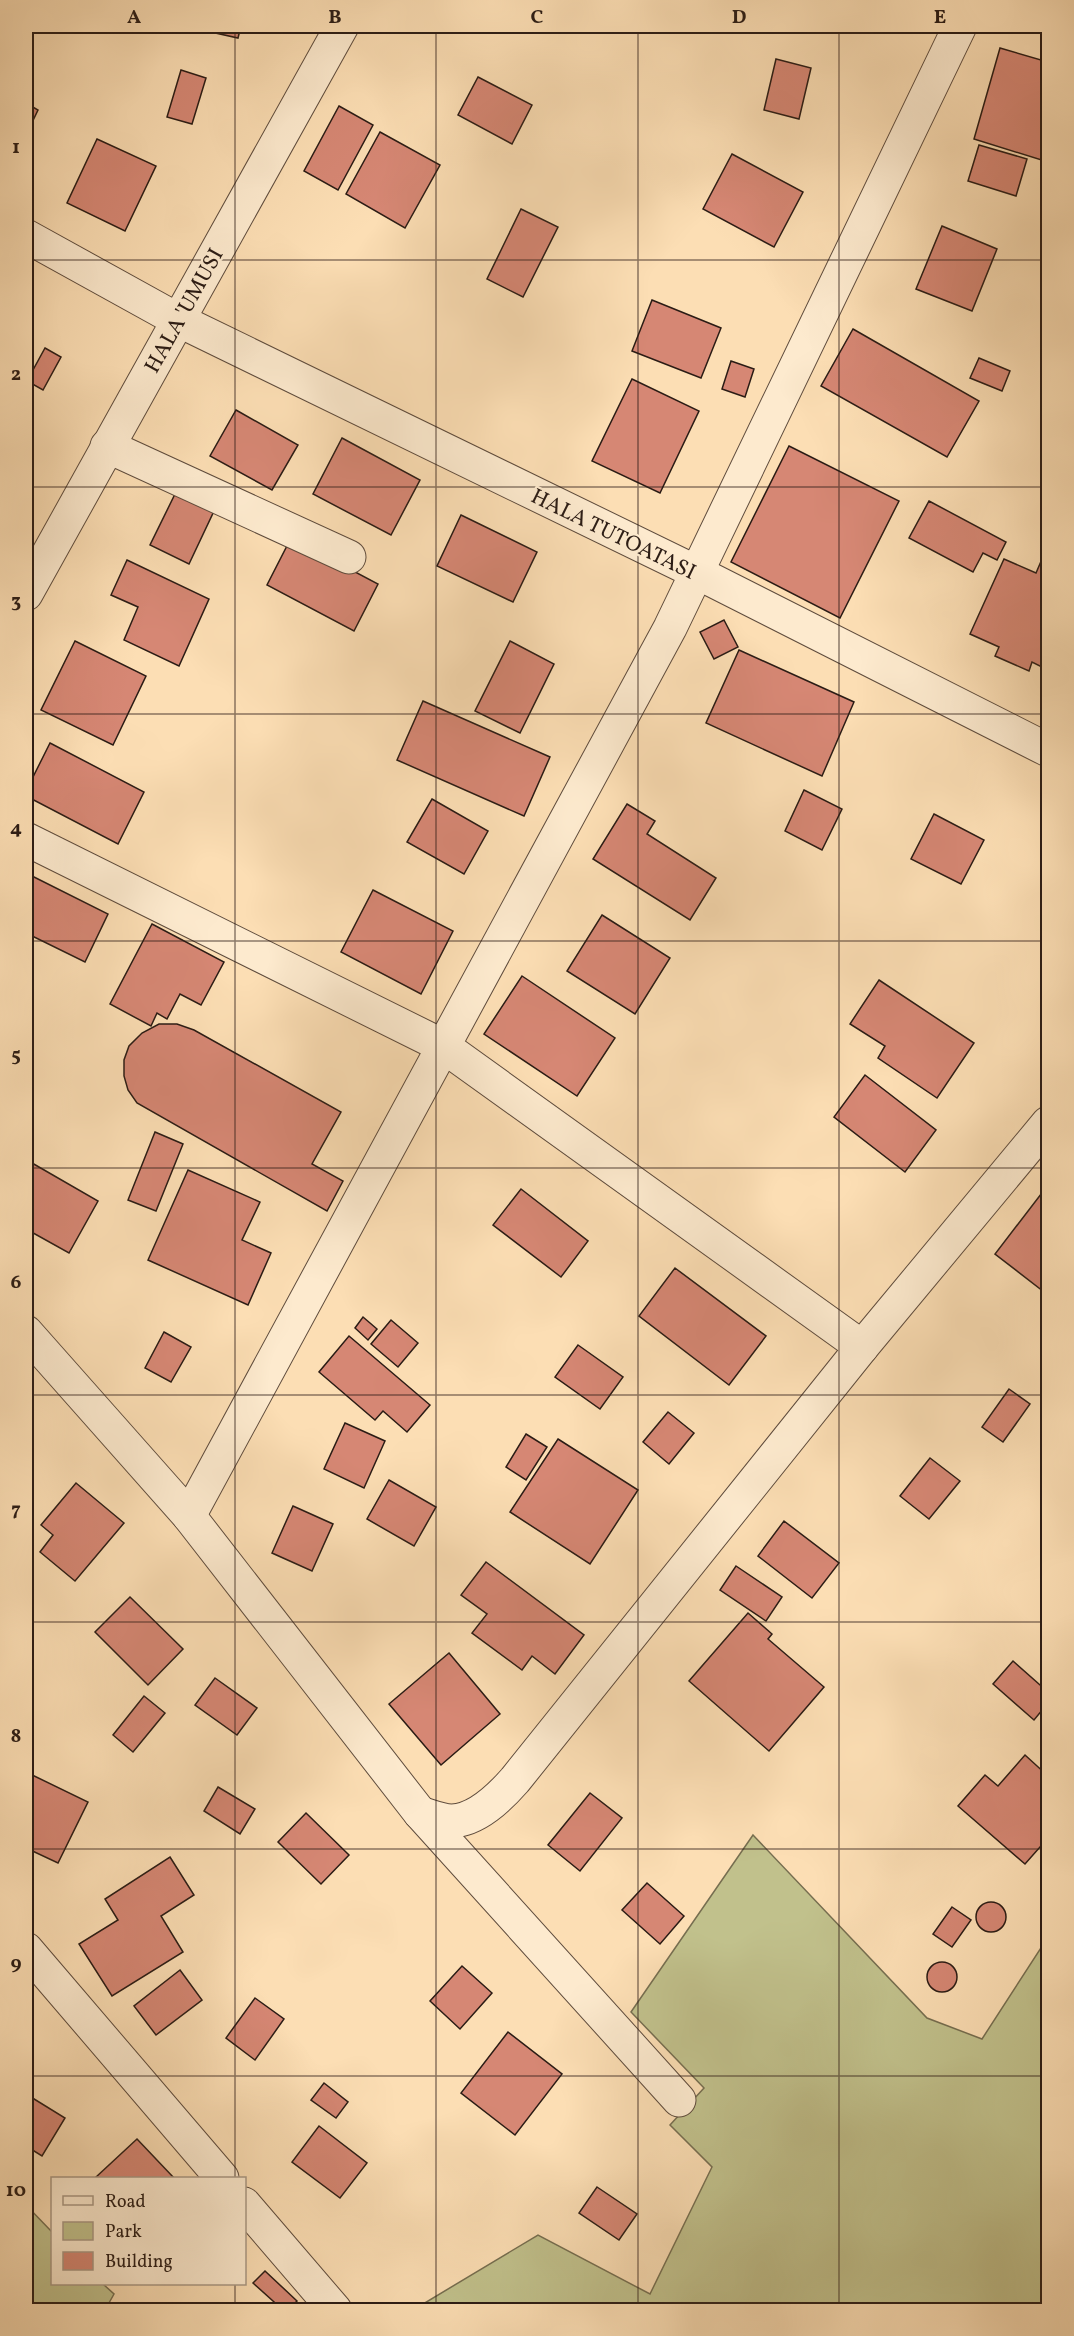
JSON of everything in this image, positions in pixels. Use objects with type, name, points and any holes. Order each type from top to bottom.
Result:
[{"type":"street","name":"HALA 'UMUSI","points":[[26,594],[342,26]]},
{"type":"street","points":[[189,1516],[698,573],[960,26]]},
{"type":"street","name":"HALA TUTOATASI","points":[[26,236],[178,320],[698,573],[1048,750]]},
{"type":"street","points":[[107,447],[349,557]]},
{"type":"street","points":[[26,839],[443,1046],[862,1347]]},
{"type":"street","points":[[420,1813],[453,1821],[478,1813],[496,1802],[862,1347],[1048,1123]]},
{"type":"street","points":[[26,1332],[189,1516],[420,1813],[679,2100]]},
{"type":"street","points":[[26,1949],[221,2177]]},
{"type":"street","points":[[246,2206],[335,2310]]},
{"type":"green space","points":[[753,1835],[927,2018],[982,2039],[1048,1937],[1048,2310],[413,2310],[538,2235],[650,2294],[712,2167],[670,2125],[704,2088],[631,2012]]},
{"type":"green space","points":[[26,2205],[51,2231],[51,2285],[104,2285],[114,2294],[105,2310],[26,2310]]},
{"type":"building","points":[[184,26],[241,26],[238,38]]},
{"type":"building","points":[[1000,48],[1048,62],[1048,162],[974,139]]},
{"type":"building","points":[[776,59],[811,68],[799,119],[764,110]]},
{"type":"building","points":[[181,70],[206,78],[192,124],[167,117]]},
{"type":"building","points":[[478,77],[532,105],[512,144],[458,115]]},
{"type":"building","points":[[26,103],[38,110],[26,135]]},
{"type":"building","points":[[339,106],[373,125],[338,190],[304,171]]},
{"type":"building","points":[[380,132],[440,165],[405,228],[346,194]]},
{"type":"building","points":[[97,139],[156,166],[125,231],[67,203]]},
{"type":"building","points":[[979,145],[1027,159],[1016,196],[968,181]]},
{"type":"building","points":[[732,154],[803,192],[774,247],[703,209]]},
{"type":"building","points":[[521,209],[558,227],[523,297],[487,279]]},
{"type":"building","points":[[942,226],[997,249],[972,311],[916,289]]},
{"type":"building","points":[[652,300],[721,328],[701,378],[632,351]]},
{"type":"building","points":[[853,329],[979,401],[947,457],[821,386]]},
{"type":"building","points":[[45,348],[61,357],[43,390],[27,381]]},
{"type":"building","points":[[979,358],[1010,371],[1002,391],[970,378]]},
{"type":"building","points":[[731,361],[754,369],[745,397],[722,389]]},
{"type":"building","points":[[632,379],[699,411],[660,493],[592,461]]},
{"type":"building","points":[[236,410],[298,445],[272,490],[210,456]]},
{"type":"building","points":[[342,438],[420,480],[391,535],[313,494]]},
{"type":"building","points":[[789,446],[899,501],[840,618],[731,562]]},
{"type":"building","points":[[176,492],[214,511],[189,564],[150,545]]},
{"type":"building","points":[[929,501],[1006,542],[997,560],[983,553],[973,572],[909,538]]},
{"type":"building","points":[[461,515],[537,552],[513,602],[437,566]]},
{"type":"building","points":[[291,538],[378,584],[354,631],[267,585]]},
{"type":"building","points":[[1004,559],[1036,573],[1042,559],[1048,562],[1048,670],[1032,662],[1029,671],[995,656],[999,647],[970,634]]},
{"type":"building","points":[[127,560],[209,599],[179,666],[124,640],[138,607],[111,595]]},
{"type":"building","points":[[724,620],[738,647],[714,659],[700,632]]},
{"type":"building","points":[[75,641],[146,676],[113,745],[41,710]]},
{"type":"building","points":[[510,641],[554,664],[520,733],[475,711]]},
{"type":"building","points":[[739,650],[854,702],[822,776],[706,723]]},
{"type":"building","points":[[423,701],[550,757],[524,816],[397,760]]},
{"type":"building","points":[[50,743],[144,792],[118,844],[26,796],[26,791]]},
{"type":"building","points":[[804,790],[842,809],[822,850],[785,831]]},
{"type":"building","points":[[432,799],[488,831],[464,874],[407,842]]},
{"type":"building","points":[[627,804],[655,821],[647,834],[716,878],[690,920],[593,859]]},
{"type":"building","points":[[934,814],[984,840],[961,884],[911,859]]},
{"type":"building","points":[[26,873],[108,914],[85,962],[26,933]]},
{"type":"building","points":[[373,890],[453,931],[421,994],[341,952]]},
{"type":"building","points":[[602,915],[670,958],[635,1014],[567,971]]},
{"type":"building","points":[[152,924],[224,962],[201,1005],[180,994],[167,1019],[157,1013],[151,1026],[110,1004]]},
{"type":"building","points":[[522,976],[615,1038],[577,1096],[484,1034]]},
{"type":"building","points":[[879,980],[974,1043],[937,1098],[878,1058],[885,1046],[850,1024]]},
{"type":"building","points":[[159,1024],[177,1024],[194,1030],[341,1112],[312,1164],[343,1181],[327,1211],[137,1103],[128,1090],[124,1076],[124,1060],[129,1046],[142,1033]]},
{"type":"building","points":[[865,1075],[936,1130],[905,1172],[834,1117]]},
{"type":"building","points":[[155,1132],[183,1144],[156,1211],[128,1200]]},
{"type":"building","points":[[32,1163],[98,1201],[69,1253],[26,1229],[26,1175]]},
{"type":"building","points":[[188,1170],[260,1202],[242,1240],[271,1253],[248,1305],[148,1260]]},
{"type":"building","points":[[1048,1185],[1048,1295],[995,1254]]},
{"type":"building","points":[[521,1189],[588,1241],[561,1277],[493,1225]]},
{"type":"building","points":[[675,1268],[766,1336],[729,1385],[639,1316]]},
{"type":"building","points":[[363,1317],[377,1329],[368,1340],[355,1328]]},
{"type":"building","points":[[391,1320],[418,1343],[398,1367],[371,1344]]},
{"type":"building","points":[[164,1332],[191,1347],[171,1382],[145,1368]]},
{"type":"building","points":[[349,1336],[430,1405],[407,1432],[383,1411],[375,1420],[319,1372]]},
{"type":"building","points":[[578,1345],[623,1377],[600,1409],[555,1377]]},
{"type":"building","points":[[1009,1389],[1030,1404],[1003,1442],[982,1427]]},
{"type":"building","points":[[668,1412],[694,1433],[669,1464],[643,1442]]},
{"type":"building","points":[[345,1423],[385,1441],[364,1488],[324,1469]]},
{"type":"building","points":[[526,1434],[547,1447],[526,1480],[506,1467]]},
{"type":"building","points":[[558,1439],[638,1490],[590,1564],[510,1512]]},
{"type":"building","points":[[930,1458],[960,1481],[929,1519],[900,1496]]},
{"type":"building","points":[[389,1480],[436,1507],[414,1546],[367,1519]]},
{"type":"building","points":[[76,1483],[124,1523],[75,1581],[40,1552],[53,1535],[41,1525]]},
{"type":"building","points":[[293,1506],[333,1524],[312,1571],[272,1553]]},
{"type":"building","points":[[784,1521],[839,1563],[812,1598],[758,1556]]},
{"type":"building","points":[[486,1562],[584,1635],[555,1674],[532,1656],[522,1670],[472,1633],[487,1614],[461,1595]]},
{"type":"building","points":[[736,1566],[782,1597],[766,1621],[720,1590]]},
{"type":"building","points":[[130,1597],[183,1649],[148,1685],[95,1632]]},
{"type":"building","points":[[748,1613],[772,1634],[768,1639],[824,1687],[769,1751],[689,1681]]},
{"type":"building","points":[[449,1653],[500,1714],[441,1765],[389,1704]]},
{"type":"building","points":[[1013,1661],[1048,1692],[1048,1703],[1034,1720],[993,1684]]},
{"type":"building","points":[[215,1678],[257,1708],[237,1735],[195,1705]]},
{"type":"building","points":[[144,1696],[165,1713],[133,1752],[113,1735]]},
{"type":"building","points":[[1025,1755],[1048,1776],[1048,1838],[1025,1864],[958,1806],[985,1775],[998,1786]]},
{"type":"building","points":[[26,1772],[88,1802],[58,1863],[26,1848]]},
{"type":"building","points":[[218,1787],[255,1809],[240,1834],[204,1811]]},
{"type":"building","points":[[590,1793],[622,1818],[580,1871],[548,1845]]},
{"type":"building","points":[[306,1813],[349,1855],[321,1884],[278,1842]]},
{"type":"building","points":[[170,1857],[194,1895],[161,1916],[183,1952],[112,1996],[79,1944],[118,1920],[105,1899]]},
{"type":"building","points":[[647,1883],[684,1916],[660,1944],[622,1910]]},
{"type":"building","points":[[991,1902],[997,1903],[1005,1911],[1005,1923],[997,1931],[991,1932],[985,1931],[977,1923],[976,1917],[977,1911],[985,1903]]},
{"type":"building","points":[[952,1907],[971,1920],[952,1947],[933,1934]]},
{"type":"building","points":[[942,1962],[953,1966],[957,1977],[953,1988],[942,1992],[931,1988],[927,1977],[931,1966]]},
{"type":"building","points":[[462,1966],[492,1993],[460,2029],[430,2001]]},
{"type":"building","points":[[180,1970],[202,2000],[156,2035],[134,2006]]},
{"type":"building","points":[[255,1998],[284,2019],[255,2060],[226,2038]]},
{"type":"building","points":[[508,2032],[562,2074],[515,2135],[461,2093]]},
{"type":"building","points":[[324,2083],[348,2102],[336,2118],[311,2100]]},
{"type":"building","points":[[26,2094],[65,2118],[42,2156],[26,2146]]},
{"type":"building","points":[[319,2126],[367,2163],[340,2198],[292,2162]]},
{"type":"building","points":[[137,2139],[173,2177],[96,2177]]},
{"type":"building","points":[[597,2187],[637,2214],[619,2240],[579,2213]]},
{"type":"building","points":[[265,2271],[297,2301],[288,2310],[283,2310],[253,2283]]}]
